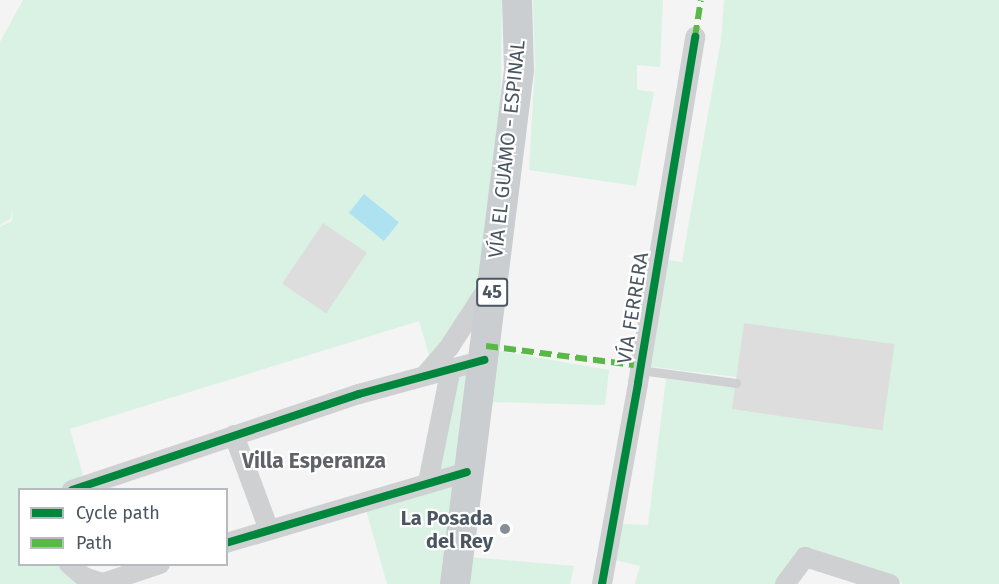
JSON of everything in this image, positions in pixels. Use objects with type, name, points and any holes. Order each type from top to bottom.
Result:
[{"type":"main road","name":"VÍA EL GUAMO - ESPINAL","points":[[455,584],[467,472],[484,360],[519,70],[518,0]]},
{"type":"street","name":"VÍA FERRERA","points":[[602,584],[695,37]]},
{"type":"street","points":[[426,374],[450,346],[494,279]]},
{"type":"street","points":[[75,488],[426,374],[484,360]]},
{"type":"street","points":[[428,482],[451,368]]},
{"type":"street","points":[[234,435],[269,530]]},
{"type":"street","points":[[228,542],[467,472]]},
{"type":"street","points":[[784,584],[805,556],[890,584]]},
{"type":"street","points":[[71,566],[84,577],[103,583],[154,566]]},
{"type":"lane","points":[[640,370],[736,383]]},
{"type":"green space","points":[[23,0],[502,0],[500,145],[489,274],[431,362],[419,321],[70,429],[83,475],[64,488],[18,488],[18,566],[77,566],[100,584],[0,584],[0,227],[12,221],[13,210],[11,218],[0,225],[0,42]]},
{"type":"green space","points":[[533,0],[663,0],[660,67],[637,65],[637,90],[654,92],[636,186],[529,170],[535,67]]},
{"type":"green space","points":[[724,0],[999,0],[999,584],[903,584],[896,579],[805,552],[780,584],[635,584],[640,566],[615,560],[622,524],[648,525],[666,379],[736,388],[734,410],[877,427],[893,345],[744,323],[737,377],[645,366],[659,259],[682,262],[721,40]]},
{"type":"green space","points":[[493,350],[609,370],[605,405],[488,402]]},
{"type":"green space","points":[[478,369],[461,469],[433,476],[456,374]]},
{"type":"green space","points":[[460,480],[451,584],[387,584],[364,503]]},
{"type":"green space","points":[[469,557],[574,566],[570,584],[464,584]]},
{"type":"water","points":[[364,194],[399,222],[384,241],[349,213]]},
{"type":"building","points":[[323,223],[367,253],[326,313],[282,284]]},
{"type":"building","points":[[744,323],[895,344],[882,430],[732,409]]},
{"type":"marked path","points":[[695,37],[701,0]]},
{"type":"marked path","points":[[486,346],[634,365]]},
{"type":"cycle path","points":[[602,584],[638,383],[695,37]]},
{"type":"cycle path","points":[[78,488],[359,394],[484,360]]},
{"type":"cycle path","points":[[228,542],[467,472]]},
{"type":"place","name":"La Posada del Rey","points":[[505,529]]},
{"type":"district","name":"Villa Esperanza","points":[[314,461]]}]
